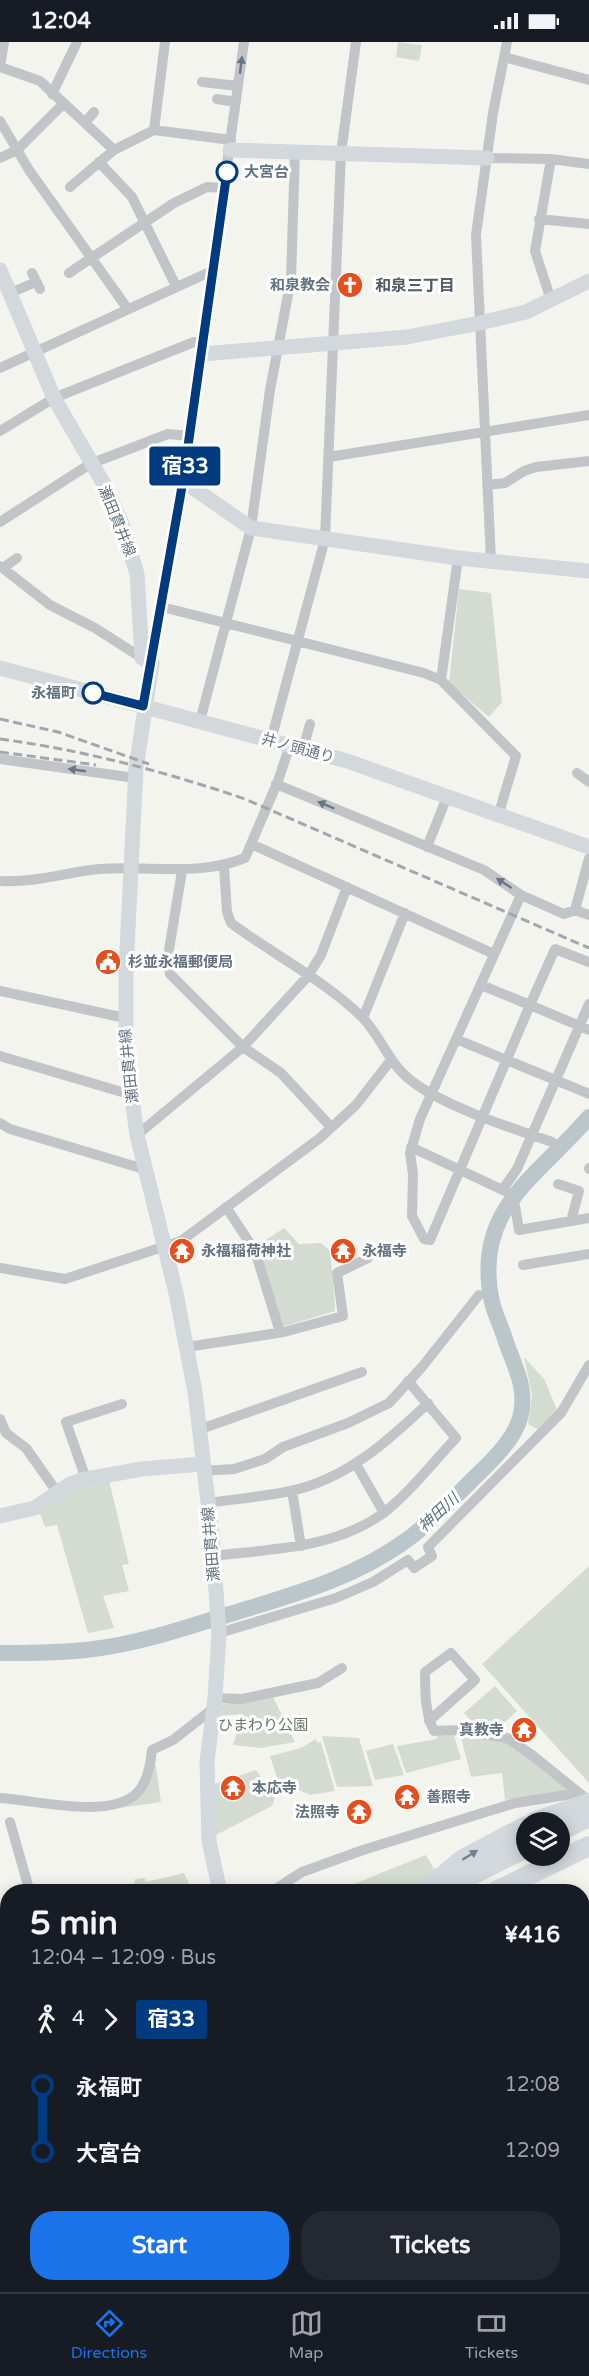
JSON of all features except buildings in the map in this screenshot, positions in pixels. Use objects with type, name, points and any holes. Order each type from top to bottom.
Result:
[{"type":"highway","points":[[557,1812],[586,1799]]},
{"type":"highway","points":[[570,1826],[589,1817]]},
{"type":"highway","points":[[433,1884],[463,1859],[516,1831]]},
{"type":"highway","points":[[570,1840],[589,1831]]},
{"type":"highway","points":[[511,1884],[589,1846]]},
{"type":"highway","points":[[454,1884],[516,1853]]},
{"type":"highway","points":[[531,1884],[585,1858]]},
{"type":"highway","points":[[481,1884],[518,1866]]},
{"type":"main road","points":[[231,145],[277,146],[295,152],[487,158]]},
{"type":"main road","name":"瀬田貫井線","points":[[0,270],[54,398],[90,464],[105,486],[131,550],[136,574],[147,660],[135,778],[125,1018],[137,1135],[187,1347],[208,1503],[218,1622],[215,1703],[207,1762],[209,1841],[218,1884]]},
{"type":"main road","points":[[203,348],[279,348],[407,337],[526,312],[589,281]]},
{"type":"main road","points":[[183,481],[251,528],[458,558],[589,571]]},
{"type":"main road","name":"井ノ頭通り","points":[[0,668],[347,761],[588,850]]},
{"type":"main road","points":[[0,1516],[35,1508],[57,1492],[86,1479],[132,1470],[202,1467]]},
{"type":"street","points":[[4,42],[0,67],[40,81],[114,150]]},
{"type":"street","points":[[52,94],[77,42]]},
{"type":"street","points":[[154,130],[165,42]]},
{"type":"street","points":[[17,558],[1,567],[50,605],[95,628],[147,660],[162,607],[183,481],[244,42]]},
{"type":"street","points":[[271,740],[325,539],[341,153],[354,86],[356,42]]},
{"type":"street","points":[[491,561],[476,235],[507,42]]},
{"type":"street","points":[[504,57],[589,80]]},
{"type":"street","points":[[202,82],[238,86]]},
{"type":"street","points":[[217,99],[236,102]]},
{"type":"street","points":[[0,158],[17,150],[63,104]]},
{"type":"street","points":[[85,123],[94,112]]},
{"type":"street","points":[[0,121],[17,150],[127,308]]},
{"type":"street","points":[[70,187],[114,150],[154,130],[231,145]]},
{"type":"street","points":[[200,722],[251,528],[270,390],[291,279],[295,152]]},
{"type":"street","points":[[487,158],[551,159],[589,165]]},
{"type":"street","points":[[551,159],[535,251],[551,300]]},
{"type":"street","points":[[99,162],[132,197],[176,286]]},
{"type":"street","points":[[69,273],[145,221],[207,187],[225,188]]},
{"type":"street","points":[[539,219],[589,224]]},
{"type":"street","points":[[0,368],[214,270]]},
{"type":"street","points":[[10,293],[36,281]]},
{"type":"street","points":[[0,431],[54,398],[194,342],[203,348]]},
{"type":"street","points":[[329,458],[589,415]]},
{"type":"street","points":[[0,522],[90,464],[168,434],[190,436]]},
{"type":"street","points":[[487,485],[505,483],[524,471],[536,467],[589,461]]},
{"type":"street","points":[[441,680],[458,558]]},
{"type":"street","points":[[162,607],[424,672],[441,680],[516,756],[498,816]]},
{"type":"street","points":[[0,883],[23,882],[99,869],[182,871],[224,867],[245,858],[276,784],[310,724]]},
{"type":"street","points":[[0,759],[135,778]]},
{"type":"street","points":[[577,773],[589,782]]},
{"type":"street","points":[[276,784],[484,870],[521,895],[564,914],[575,910],[589,915]]},
{"type":"street","points":[[427,847],[447,797]]},
{"type":"street","points":[[251,844],[494,954]]},
{"type":"street","points":[[575,910],[588,850]]},
{"type":"street","points":[[224,867],[227,912],[231,924],[308,976],[363,1018],[391,1060],[412,1082],[483,1116],[552,1142]]},
{"type":"street","points":[[182,871],[167,962],[170,974],[243,1047],[281,1073],[331,1127]]},
{"type":"street","points":[[137,1135],[243,1047],[308,976],[321,955],[347,887]]},
{"type":"street","points":[[521,895],[420,1119],[411,1148],[412,1216],[424,1239],[430,1240],[555,949],[589,962]]},
{"type":"street","points":[[363,1018],[405,913]]},
{"type":"street","points":[[482,985],[584,1028]]},
{"type":"street","points":[[0,991],[125,1018]]},
{"type":"street","points":[[505,1190],[517,1169],[556,1080],[584,1028],[589,1004]]},
{"type":"street","points":[[456,1039],[589,1094]]},
{"type":"street","points":[[0,1056],[132,1095]]},
{"type":"street","points":[[0,1268],[64,1279],[181,1241],[331,1127],[391,1060]]},
{"type":"street","points":[[0,1123],[10,1129],[144,1169]]},
{"type":"street","points":[[411,1148],[505,1190],[514,1204],[519,1230],[589,1218]]},
{"type":"street","points":[[558,1184],[579,1191],[571,1221]]},
{"type":"street","points":[[226,1207],[255,1251],[280,1332]]},
{"type":"street","points":[[523,1265],[589,1254]]},
{"type":"street","points":[[187,1347],[280,1332],[343,1316],[337,1273],[368,1258]]},
{"type":"street","points":[[202,1467],[234,1469],[244,1466],[374,1412],[389,1403],[479,1296]]},
{"type":"street","points":[[218,1622],[336,1598],[373,1582],[408,1560],[414,1568],[432,1556],[428,1547],[561,1413],[589,1365]]},
{"type":"street","points":[[198,1430],[362,1372]]},
{"type":"street","points":[[213,1556],[301,1546],[338,1536],[384,1513],[456,1438],[408,1381]]},
{"type":"street","points":[[208,1503],[292,1491],[356,1464],[428,1403]]},
{"type":"street","points":[[86,1479],[66,1422],[122,1404]]},
{"type":"street","points":[[0,1419],[6,1434],[26,1448],[57,1492]]},
{"type":"street","points":[[356,1464],[384,1513]]},
{"type":"street","points":[[292,1491],[301,1546]]},
{"type":"street","points":[[429,1720],[475,1680],[451,1653],[424,1672],[429,1720],[437,1732],[459,1730],[507,1738],[586,1799]]},
{"type":"street","points":[[0,1798],[94,1809],[117,1803],[137,1793],[149,1769],[152,1750],[173,1740],[215,1703],[318,1683],[342,1668]]},
{"type":"street","points":[[283,1884],[302,1872],[373,1846],[515,1803],[586,1799]]},
{"type":"street","points":[[10,1822],[28,1884]]},
{"type":"green space","points":[[398,42],[422,45],[419,61],[396,57]]},
{"type":"green space","points":[[459,589],[491,593],[502,702],[489,717],[449,683]]},
{"type":"green space","points":[[284,1228],[299,1244],[321,1243],[330,1251],[335,1311],[282,1327],[257,1246]]},
{"type":"green space","points":[[524,1357],[544,1379],[558,1412],[539,1430],[528,1424],[532,1395]]},
{"type":"green space","points":[[109,1480],[129,1564],[122,1565],[129,1591],[103,1596],[114,1628],[88,1633],[57,1525],[45,1527],[40,1513],[71,1489]]},
{"type":"green space","points":[[589,1566],[589,1783],[482,1664]]},
{"type":"green space","points":[[495,1686],[517,1711],[500,1727],[505,1733],[503,1735],[478,1728],[464,1713]]},
{"type":"green space","name":"ひまわり公園","points":[[272,1695],[295,1742],[261,1748],[233,1745],[243,1714],[218,1716],[220,1705]]},
{"type":"green space","points":[[460,1733],[506,1741],[571,1790],[505,1800],[502,1773],[471,1777]]},
{"type":"green space","points":[[454,1735],[461,1759],[406,1773],[397,1746],[437,1739],[437,1736]]},
{"type":"green space","points":[[322,1736],[359,1738],[373,1786],[337,1787]]},
{"type":"green space","points":[[316,1739],[317,1743],[321,1742],[335,1791],[310,1795],[299,1790],[278,1796],[274,1786],[279,1784],[270,1756],[301,1748]]},
{"type":"green space","points":[[393,1744],[404,1775],[375,1780],[366,1751]]},
{"type":"green space","points":[[153,1765],[156,1766],[161,1802],[119,1808]]},
{"type":"green space","points":[[256,1770],[275,1797],[272,1806],[216,1835],[214,1784]]},
{"type":"green space","points":[[516,1831],[516,1844],[433,1884],[354,1884],[426,1855],[434,1869]]},
{"type":"green space","points":[[184,1873],[190,1884],[130,1884],[135,1883],[135,1879],[145,1878],[146,1882]]},
{"type":"waterway","name":"神田川","points":[[0,1653],[82,1650],[113,1646],[168,1633],[327,1582],[389,1552],[432,1520],[498,1454],[520,1418],[521,1388],[492,1302],[488,1270],[491,1242],[500,1219],[514,1198],[530,1178],[589,1117]]},
{"type":"railway","points":[[0,719],[58,732],[149,764]]},
{"type":"railway","points":[[0,739],[62,749],[124,763],[245,799],[589,948]]},
{"type":"railway","points":[[0,752],[96,765]]},
{"type":"bus line","name":"宿33","points":[[93,693],[143,706],[183,481],[227,172]]},
{"type":"place","name":"大宮台","points":[[227,172]]},
{"type":"place","name":"和泉教会","points":[[350,285]]},
{"type":"place","name":"永福町","points":[[93,693]]},
{"type":"place","name":"杉並永福郵便局","points":[[108,962]]},
{"type":"place","name":"永福稲荷神社","points":[[182,1251]]},
{"type":"place","name":"永福寺","points":[[343,1251]]},
{"type":"place","name":"真教寺","points":[[524,1730]]},
{"type":"place","name":"本応寺","points":[[233,1788]]},
{"type":"place","name":"善照寺","points":[[407,1797]]},
{"type":"place","name":"法照寺","points":[[359,1812]]},
{"type":"district","name":"和泉三丁目","points":[[415,285]]}]
